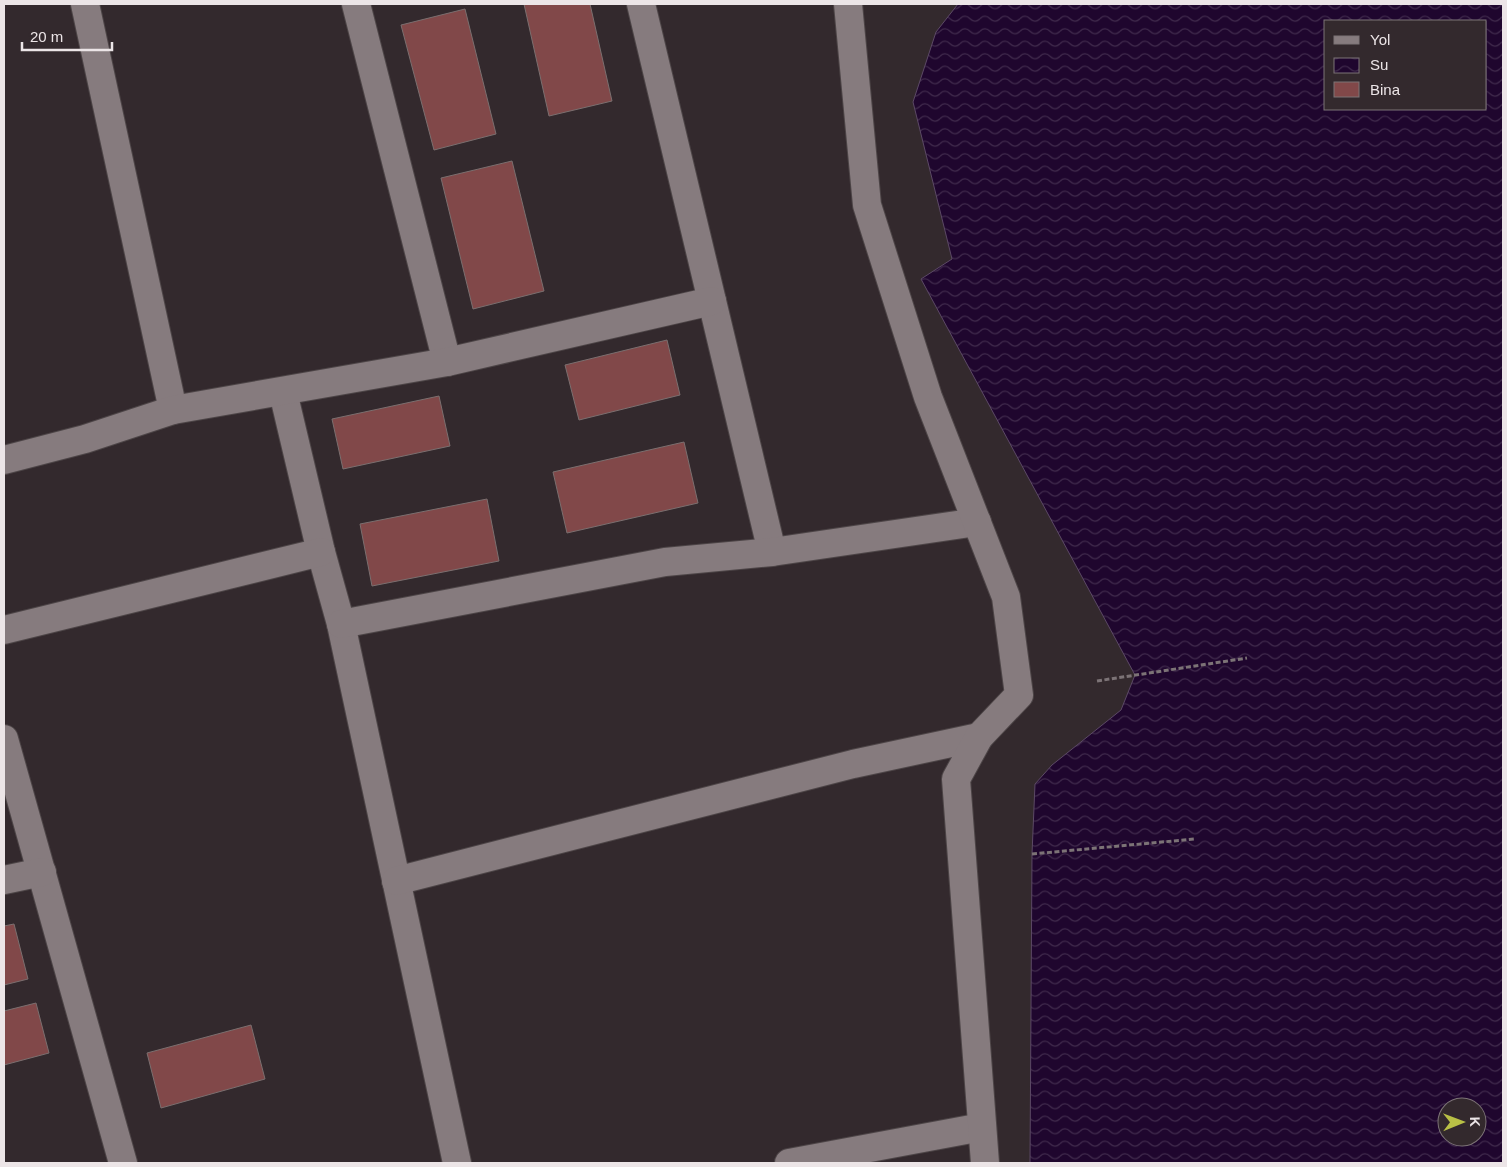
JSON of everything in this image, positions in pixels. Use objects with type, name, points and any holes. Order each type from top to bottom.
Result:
[{"type":"street","points":[[86,4],[173,410]]},
{"type":"street","points":[[356,4],[447,362]]},
{"type":"street","points":[[641,4],[772,552]]},
{"type":"street","points":[[848,4],[868,205],[928,397],[1006,597],[1020,695],[979,737],[956,779],[984,1163]]},
{"type":"street","points":[[4,460],[85,439],[173,410],[447,362],[712,301]]},
{"type":"street","points":[[283,392],[321,552],[341,624],[457,1163]]},
{"type":"street","points":[[341,624],[665,562],[772,552],[977,522]]},
{"type":"street","points":[[4,630],[321,552]]},
{"type":"street","points":[[396,881],[853,764],[979,737]]},
{"type":"street","points":[[4,739],[123,1163]]},
{"type":"street","points":[[4,880],[42,872]]},
{"type":"street","points":[[789,1163],[982,1128]]},
{"type":"path","points":[[1097,681],[1247,658]]},
{"type":"path","points":[[1032,854],[1195,839]]},
{"type":"water","points":[[958,4],[1503,4],[1503,1163],[1030,1163],[1032,854],[1035,784],[1052,765],[1121,710],[1135,675],[921,279],[952,259],[913,102],[936,32]]},
{"type":"building","points":[[524,4],[590,4],[612,101],[549,116]]},
{"type":"building","points":[[465,9],[496,134],[434,150],[401,25]]},
{"type":"building","points":[[512,161],[544,291],[473,309],[441,178]]},
{"type":"building","points":[[667,340],[680,395],[579,420],[565,365]]},
{"type":"building","points":[[439,396],[450,446],[343,469],[332,419]]},
{"type":"building","points":[[684,442],[698,503],[567,533],[553,472]]},
{"type":"building","points":[[487,499],[499,561],[372,586],[360,524]]},
{"type":"building","points":[[14,924],[28,979],[4,985],[4,926]]},
{"type":"building","points":[[36,1003],[49,1053],[4,1065],[4,1011]]},
{"type":"building","points":[[251,1025],[265,1079],[161,1108],[147,1053]]}]
